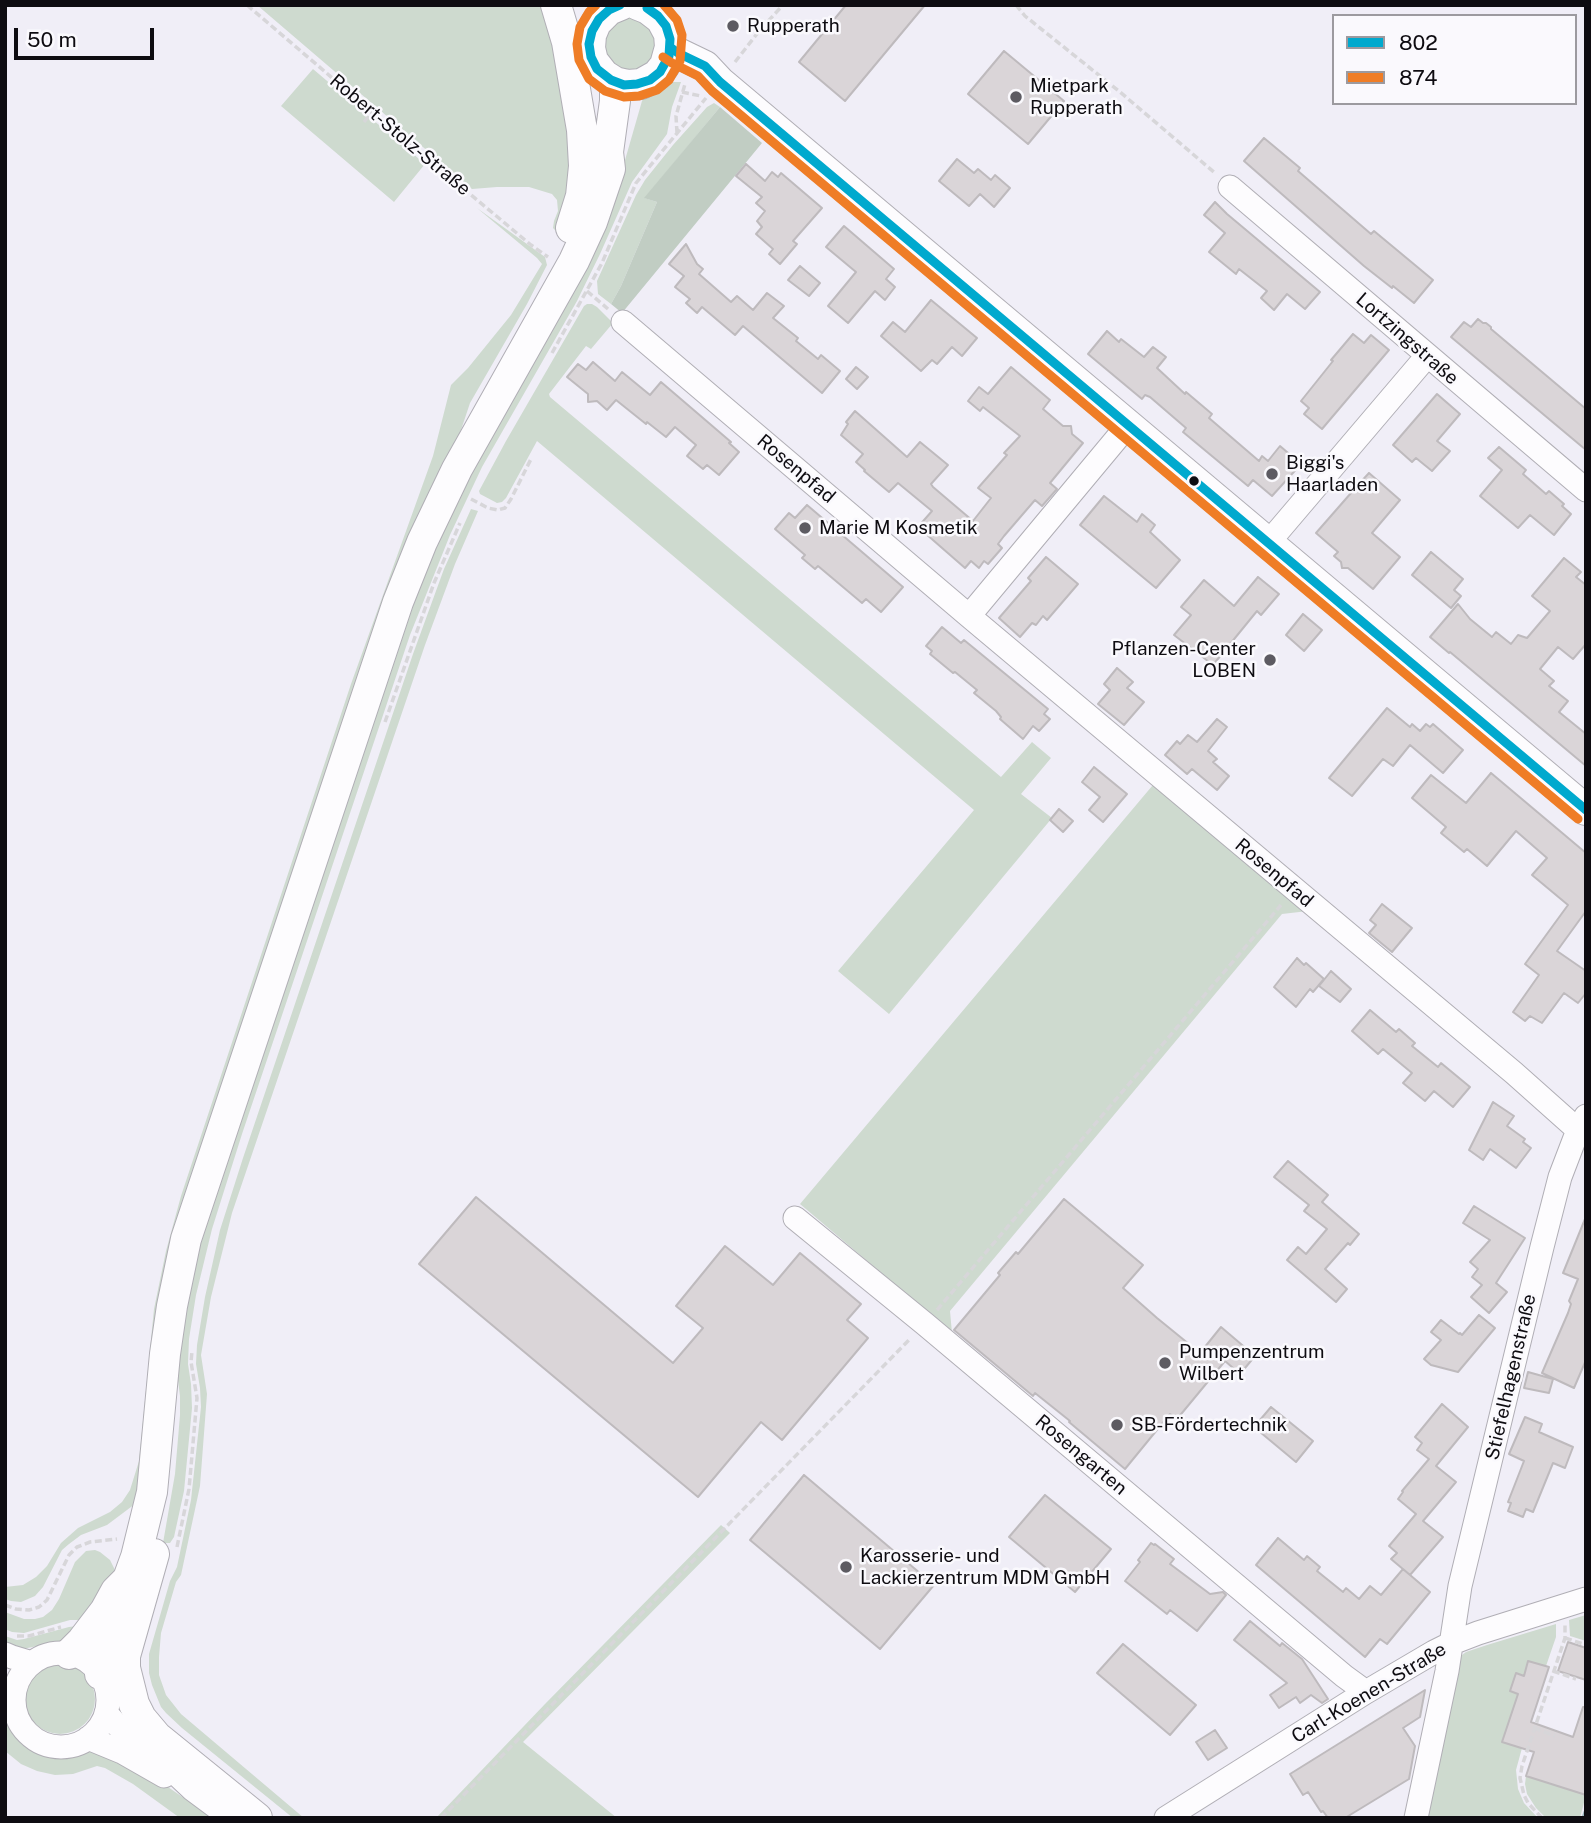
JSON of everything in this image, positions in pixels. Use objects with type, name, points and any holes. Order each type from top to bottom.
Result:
[{"type":"main road","points":[[473,439],[471,415],[476,399],[555,262],[571,229],[581,196],[584,166],[582,130],[574,74],[556,5]]},
{"type":"main road","points":[[638,5],[652,11],[661,19],[669,34],[673,79]]},
{"type":"main road","points":[[604,10],[589,44],[591,57],[600,72],[673,79],[1128,425],[1586,810]]},
{"type":"main road","points":[[100,1674],[103,1658],[129,1592],[128,1579],[152,1492],[172,1306],[186,1239],[398,602],[422,542],[473,439],[574,261],[592,222],[610,169],[608,152],[615,101],[673,79]]},
{"type":"main road","points":[[164,1368],[173,1384],[176,1397],[171,1463],[158,1539],[125,1656],[128,1685],[141,1718],[157,1737],[257,1818]]},
{"type":"main road","points":[[69,1654],[82,1641],[105,1611],[116,1591],[128,1579]]},
{"type":"street","name":"Lortzingstraße","points":[[1230,187],[1586,490]]},
{"type":"street","name":"Rosenpfad","points":[[623,322],[1293,890],[1504,1065],[1582,1123]]},
{"type":"street","points":[[1268,543],[1427,356]]},
{"type":"street","points":[[969,617],[1128,425]]},
{"type":"street","name":"Stiefelhagenstraße","points":[[1416,1818],[1461,1587],[1542,1247],[1560,1177],[1582,1123]]},
{"type":"street","name":"Rosengarten","points":[[795,1218],[1366,1692]]},
{"type":"street","name":"Carl-Koenen-Straße","points":[[1166,1818],[1366,1692],[1452,1643],[1575,1602]]},
{"type":"street","points":[[5,1654],[32,1663]]},
{"type":"street","points":[[51,1654],[69,1654],[86,1660],[100,1674],[107,1693],[106,1713],[99,1727],[79,1743],[48,1745],[34,1738],[23,1727],[16,1713],[10,1684],[32,1663],[51,1654]]},
{"type":"street","points":[[106,1713],[117,1725],[158,1756],[192,1789],[231,1818]]},
{"type":"street","points":[[88,1738],[122,1752],[161,1775],[192,1789]]},
{"type":"path","name":"Robert-Stolz-Straße","points":[[247,5],[531,245],[555,262]]},
{"type":"path","points":[[673,79],[760,30],[783,5]]},
{"type":"path","points":[[1016,5],[1036,25],[1121,92],[1230,187]]},
{"type":"path","points":[[549,358],[602,264],[636,183],[677,133],[673,79]]},
{"type":"path","points":[[673,79],[677,133]]},
{"type":"path","points":[[364,121],[372,112]]},
{"type":"path","points":[[587,292],[623,322]]},
{"type":"path","points":[[471,499],[488,508],[505,508],[532,457]]},
{"type":"path","points":[[468,507],[476,489]]},
{"type":"path","points":[[382,732],[434,583],[464,514]]},
{"type":"path","points":[[441,1818],[925,1324],[1293,890]]},
{"type":"path","points":[[180,1531],[189,1489],[197,1398],[191,1362],[192,1349]]},
{"type":"path","points":[[5,1605],[16,1609],[29,1609],[39,1607],[47,1601],[69,1555],[77,1547],[107,1539],[140,1542]]},
{"type":"path","points":[[1542,1818],[1528,1803],[1520,1778],[1575,1602]]},
{"type":"path","points":[[1564,1637],[1586,1645]]},
{"type":"path","points":[[1553,1671],[1576,1679]]},
{"type":"path","points":[[1534,1728],[1555,1736]]},
{"type":"shaded area","points":[[257,5],[546,5],[552,19],[573,174],[558,233],[553,228],[558,211],[557,200],[552,194],[529,187],[472,189]]},
{"type":"shaded area","points":[[626,13],[659,29],[654,66],[618,75],[598,40]]},
{"type":"shaded area","points":[[313,69],[425,164],[394,202],[281,106]]},
{"type":"shaded area","points":[[667,82],[681,82],[672,107],[667,134],[632,182],[577,301],[482,467],[450,535],[410,635],[212,1229],[196,1295],[189,1339],[192,1408],[184,1491],[174,1537],[170,1543],[163,1543],[175,1474],[180,1415],[177,1348],[207,1203],[434,543],[617,188],[642,101],[647,92]]},
{"type":"shaded area","points":[[714,103],[720,107],[645,198],[657,202],[611,304],[598,294],[597,281],[636,195],[673,145],[707,107]]},
{"type":"shaded area","points":[[720,107],[762,143],[622,313],[611,304],[657,202],[644,198]]},
{"type":"shaded area","points":[[477,208],[545,257],[547,265],[470,403],[194,1176],[139,1501],[107,1525],[81,1535],[62,1550],[43,1587],[35,1596],[21,1602],[5,1599],[5,1587],[23,1585],[36,1577],[47,1566],[61,1543],[78,1528],[110,1512],[122,1502],[130,1490],[139,1461],[154,1309],[181,1196],[351,684],[433,456],[451,385],[511,315],[542,264]]},
{"type":"shaded area","points":[[587,304],[597,307],[613,323],[591,349],[586,346],[549,394],[550,397],[1001,777],[1032,742],[1051,758],[1021,794],[1052,818],[889,1014],[838,971],[974,810],[537,441],[502,502],[497,503],[480,494],[479,491],[506,441]]},
{"type":"shaded area","points":[[471,509],[478,511],[425,645],[232,1213],[211,1297],[201,1355],[207,1394],[200,1486],[181,1575],[176,1582],[161,1633],[159,1675],[166,1695],[181,1714],[304,1818],[293,1818],[166,1713],[152,1685],[149,1654],[170,1581],[177,1567],[191,1500],[201,1407],[196,1364],[197,1345],[220,1230],[413,654],[444,569]]},
{"type":"shaded area","points":[[1158,779],[1308,911],[1282,914],[950,1311],[952,1333],[800,1204]]},
{"type":"shaded area","points":[[721,1525],[730,1533],[523,1742],[617,1818],[436,1818],[545,1704]]},
{"type":"shaded area","points":[[95,1550],[110,1560],[116,1572],[87,1620],[70,1620],[24,1633],[5,1629],[5,1612],[24,1619],[35,1619],[52,1610],[75,1562],[86,1551]]},
{"type":"shaded area","points":[[1586,1615],[1586,1641],[1570,1636],[1569,1620]]},
{"type":"shaded area","points":[[1556,1624],[1556,1637],[1546,1666],[1529,1661],[1524,1676],[1516,1673],[1510,1691],[1518,1694],[1502,1741],[1522,1748],[1516,1770],[1518,1789],[1524,1803],[1538,1818],[1424,1818],[1458,1658],[1466,1652]]},
{"type":"shaded area","points":[[78,1626],[61,1641],[23,1649],[5,1644],[5,1636],[17,1640]]},
{"type":"shaded area","points":[[53,1664],[67,1664],[80,1670],[89,1679],[95,1699],[93,1712],[85,1724],[67,1734],[53,1734],[40,1728],[31,1719],[25,1706],[25,1692],[31,1679],[40,1670]]},
{"type":"shaded area","points":[[5,1719],[18,1740],[32,1751],[56,1758],[99,1751],[165,1785],[213,1818],[180,1818],[133,1784],[105,1768],[97,1766],[73,1774],[55,1775],[21,1764],[5,1751]]},
{"type":"shaded area","points":[[1526,1776],[1586,1795],[1580,1818],[1546,1818],[1527,1794]]},
{"type":"building","points":[[846,5],[925,5],[845,101],[799,62]]},
{"type":"building","name":"Mietpark Rupperath","points":[[1004,51],[1064,101],[1028,144],[968,94]]},
{"type":"building","points":[[1264,138],[1371,234],[1374,231],[1433,280],[1414,303],[1364,266],[1244,161]]},
{"type":"building","points":[[957,159],[974,173],[978,169],[991,180],[995,175],[1010,188],[994,207],[980,194],[969,206],[939,181]]},
{"type":"building","points":[[746,164],[765,181],[772,172],[778,177],[781,173],[822,208],[793,241],[797,244],[780,264],[769,254],[773,249],[756,234],[762,227],[757,221],[765,211],[756,203],[762,197],[736,176]]},
{"type":"building","points":[[1215,202],[1320,292],[1305,309],[1287,294],[1274,310],[1261,298],[1267,291],[1239,269],[1236,274],[1209,252],[1225,233],[1204,215]]},
{"type":"building","points":[[844,226],[894,269],[886,279],[895,287],[885,300],[875,291],[848,323],[828,306],[856,272],[826,247]]},
{"type":"building","points":[[686,244],[697,264],[703,269],[699,274],[731,302],[737,296],[753,310],[767,293],[784,306],[773,318],[818,359],[821,355],[840,371],[822,393],[743,326],[735,335],[702,307],[697,313],[686,303],[690,299],[675,287],[684,276],[669,264]]},
{"type":"building","points":[[800,266],[820,283],[809,296],[788,280]]},
{"type":"building","points":[[931,300],[977,338],[962,356],[952,347],[937,364],[932,360],[921,371],[881,336],[893,322],[905,332]]},
{"type":"building","points":[[1478,319],[1491,327],[1586,409],[1586,450],[1451,337],[1464,322],[1471,327]]},
{"type":"building","points":[[1107,331],[1119,342],[1121,339],[1144,357],[1153,347],[1166,357],[1157,368],[1212,414],[1209,418],[1259,461],[1262,456],[1268,461],[1280,446],[1301,464],[1272,496],[1253,480],[1248,486],[1183,432],[1186,428],[1150,397],[1145,395],[1142,399],[1088,354]]},
{"type":"building","points":[[1353,334],[1364,343],[1371,335],[1389,350],[1322,429],[1304,414],[1309,408],[1301,401]]},
{"type":"building","points":[[593,362],[615,381],[622,372],[650,395],[661,382],[739,452],[719,475],[707,465],[703,469],[687,456],[696,445],[675,427],[666,437],[616,400],[607,410],[597,401],[588,402],[588,394],[567,377],[578,364],[586,370]]},
{"type":"building","points":[[856,367],[868,377],[857,389],[846,379]]},
{"type":"building","points":[[1011,367],[1050,400],[1043,409],[1063,426],[1071,426],[1072,434],[1083,443],[1050,483],[1057,489],[1042,506],[1035,500],[998,544],[1002,548],[988,564],[984,561],[979,568],[971,561],[965,568],[918,527],[932,511],[898,483],[889,492],[856,462],[863,454],[841,435],[848,424],[846,422],[855,411],[907,457],[920,442],[948,465],[931,484],[933,487],[973,521],[991,498],[978,488],[1020,436],[983,407],[980,411],[968,401],[979,387],[988,394]]},
{"type":"building","points":[[1437,394],[1460,414],[1437,441],[1450,451],[1432,471],[1416,458],[1412,462],[1393,445]]},
{"type":"building","points":[[1499,447],[1526,470],[1523,474],[1546,494],[1549,491],[1571,514],[1554,535],[1530,515],[1518,528],[1480,496],[1502,470],[1488,458]]},
{"type":"building","points":[[1369,473],[1400,500],[1372,533],[1400,557],[1373,589],[1348,568],[1342,568],[1341,562],[1334,556],[1338,552],[1316,533],[1351,493],[1351,487],[1357,486]]},
{"type":"building","points":[[1104,496],[1137,522],[1142,514],[1155,525],[1150,532],[1180,560],[1156,588],[1080,525]]},
{"type":"building","points":[[807,505],[903,587],[881,612],[866,599],[862,603],[818,566],[815,569],[802,558],[805,555],[775,529],[789,513],[795,518]]},
{"type":"building","points":[[1431,552],[1463,579],[1454,590],[1461,596],[1451,608],[1412,575]]},
{"type":"building","points":[[1046,557],[1078,584],[1047,620],[1043,616],[1036,625],[1032,623],[1020,637],[999,618],[1031,581],[1028,578]]},
{"type":"building","points":[[1564,558],[1581,572],[1576,577],[1586,585],[1586,644],[1573,659],[1558,647],[1540,669],[1554,681],[1549,686],[1568,701],[1559,712],[1586,734],[1586,766],[1430,637],[1458,604],[1470,619],[1492,637],[1496,632],[1511,644],[1518,635],[1527,638],[1550,611],[1532,596]]},
{"type":"building","points":[[1258,577],[1279,594],[1261,615],[1257,611],[1213,665],[1174,635],[1191,615],[1181,607],[1204,580],[1234,606]]},
{"type":"building","points":[[1303,614],[1322,630],[1304,651],[1286,635]]},
{"type":"building","points":[[942,627],[961,643],[964,640],[1048,709],[1044,714],[1050,719],[1039,731],[1033,726],[1023,739],[974,693],[977,690],[930,654],[932,651],[926,646]]},
{"type":"building","points":[[1117,668],[1133,682],[1127,688],[1144,702],[1124,725],[1098,704],[1110,690],[1104,684]]},
{"type":"building","points":[[1387,708],[1410,727],[1412,724],[1420,731],[1426,724],[1430,727],[1433,724],[1463,750],[1443,773],[1410,745],[1393,766],[1383,759],[1352,796],[1329,778]]},
{"type":"building","points":[[1217,719],[1227,727],[1208,751],[1217,759],[1213,762],[1229,776],[1217,790],[1192,769],[1187,774],[1165,755],[1177,741],[1180,744],[1188,735],[1197,742]]},
{"type":"building","points":[[1094,767],[1127,794],[1103,822],[1089,810],[1100,797],[1082,782]]},
{"type":"building","points":[[1491,773],[1586,853],[1586,911],[1557,951],[1586,971],[1586,993],[1578,1003],[1564,993],[1542,1023],[1530,1016],[1525,1021],[1513,1012],[1539,975],[1525,964],[1568,905],[1532,875],[1547,858],[1516,831],[1487,866],[1467,849],[1464,852],[1441,833],[1446,827],[1412,798],[1431,775],[1466,803]]},
{"type":"building","points":[[1059,809],[1073,821],[1063,832],[1050,820]]},
{"type":"building","points":[[1382,904],[1412,928],[1392,952],[1369,933],[1376,925],[1370,920]]},
{"type":"building","points":[[1297,958],[1324,979],[1313,992],[1310,989],[1296,1007],[1274,987]]},
{"type":"building","points":[[1331,971],[1351,989],[1340,1002],[1319,986]]},
{"type":"building","points":[[1370,1010],[1396,1032],[1399,1029],[1415,1043],[1412,1046],[1438,1067],[1441,1063],[1470,1087],[1453,1107],[1434,1091],[1425,1101],[1403,1083],[1412,1073],[1383,1049],[1378,1054],[1352,1031]]},
{"type":"building","points":[[1493,1102],[1514,1116],[1507,1126],[1525,1139],[1523,1142],[1531,1148],[1516,1168],[1490,1149],[1483,1160],[1469,1150]]},
{"type":"building","points":[[1288,1161],[1328,1195],[1322,1202],[1359,1234],[1325,1269],[1347,1289],[1336,1302],[1287,1260],[1298,1247],[1306,1254],[1327,1229],[1304,1211],[1309,1205],[1274,1177]]},
{"type":"building","points":[[476,1197],[673,1363],[703,1328],[676,1306],[725,1246],[773,1285],[800,1253],[861,1304],[847,1320],[868,1338],[782,1440],[761,1422],[698,1497],[419,1264]]},
{"type":"building","points":[[1064,1199],[1143,1265],[1123,1288],[1157,1318],[1200,1353],[1221,1327],[1255,1356],[1240,1374],[1225,1361],[1177,1419],[1170,1414],[1125,1469],[1070,1421],[1035,1393],[1033,1396],[954,1330],[1000,1275],[998,1273],[1016,1252],[1018,1254]]},
{"type":"building","points":[[1474,1206],[1525,1238],[1496,1283],[1507,1292],[1489,1313],[1471,1297],[1482,1285],[1472,1277],[1478,1269],[1470,1262],[1490,1240],[1463,1223]]},
{"type":"building","points":[[1585,1219],[1586,1360],[1574,1388],[1542,1373],[1568,1313],[1571,1304],[1569,1301],[1578,1279],[1563,1273]]},
{"type":"building","points":[[1479,1315],[1495,1328],[1458,1372],[1431,1365],[1424,1359],[1441,1340],[1431,1332],[1441,1320],[1462,1335]]},
{"type":"building","points":[[1528,1372],[1553,1379],[1549,1393],[1524,1388]]},
{"type":"building","points":[[1442,1404],[1468,1427],[1436,1466],[1456,1482],[1423,1521],[1443,1537],[1410,1575],[1391,1559],[1397,1553],[1389,1546],[1416,1514],[1398,1499],[1429,1459],[1417,1450],[1422,1443],[1415,1437]]},
{"type":"building","points":[[1271,1407],[1313,1441],[1296,1462],[1254,1427]]},
{"type":"building","points":[[1525,1417],[1542,1424],[1539,1432],[1573,1447],[1565,1468],[1553,1463],[1533,1512],[1526,1509],[1523,1517],[1508,1511],[1511,1503],[1508,1502],[1524,1461],[1509,1454]]},
{"type":"building","points":[[804,1475],[934,1585],[880,1649],[750,1540]]},
{"type":"building","points":[[1045,1495],[1111,1549],[1075,1592],[1009,1537]]},
{"type":"building","points":[[1278,1538],[1304,1560],[1307,1556],[1320,1567],[1317,1571],[1343,1592],[1346,1588],[1359,1599],[1370,1586],[1381,1595],[1403,1569],[1430,1592],[1387,1644],[1380,1639],[1365,1657],[1256,1565]]},
{"type":"building","points":[[1151,1543],[1174,1559],[1170,1564],[1210,1594],[1223,1592],[1226,1595],[1197,1631],[1170,1610],[1167,1614],[1125,1581]]},
{"type":"building","points":[[1250,1621],[1280,1646],[1282,1643],[1302,1659],[1328,1699],[1322,1703],[1311,1695],[1300,1703],[1296,1697],[1279,1708],[1270,1695],[1287,1683],[1234,1640]]},
{"type":"building","points":[[1568,1642],[1586,1648],[1586,1680],[1558,1671]]},
{"type":"building","points":[[1123,1644],[1196,1705],[1170,1735],[1097,1673]]},
{"type":"building","points":[[1528,1661],[1549,1667],[1531,1722],[1573,1737],[1583,1707],[1586,1707],[1586,1795],[1526,1776],[1534,1752],[1502,1742],[1518,1694],[1510,1691],[1516,1673],[1524,1676]]},
{"type":"building","points":[[1425,1690],[1420,1717],[1403,1728],[1415,1746],[1409,1779],[1345,1818],[1328,1818],[1308,1792],[1303,1795],[1290,1774]]},
{"type":"building","points":[[1215,1730],[1227,1748],[1208,1760],[1196,1742]]},
{"type":"waterway","points":[[1584,1818],[1586,1812]]},
{"type":"transit line","name":"874","points":[[596,5],[580,27],[577,44],[579,60],[589,79],[605,91],[624,97],[639,96],[657,90],[669,80],[680,61],[682,35],[677,20],[664,5]]},
{"type":"transit line","name":"802","points":[[620,5],[599,19],[589,44],[597,69],[611,80],[624,85],[650,80],[660,72],[669,56],[670,39],[666,26],[647,8]]},
{"type":"transit line","name":"802","points":[[670,47],[705,66],[720,82],[1586,810]]},
{"type":"transit line","name":"874","points":[[663,57],[698,76],[712,91],[1578,819]]},
{"type":"place","name":"Rupperath","points":[[733,26]]},
{"type":"place","name":"Mietpark Rupperath","points":[[1016,97]]},
{"type":"place","name":"Biggi's Haarladen","points":[[1272,474]]},
{"type":"place","name":"Marie M Kosmetik","points":[[805,528]]},
{"type":"place","name":"Pflanzen-Center LOBEN","points":[[1270,660]]},
{"type":"place","name":"Pumpenzentrum Wilbert","points":[[1165,1363]]},
{"type":"place","name":"SB-Fördertechnik","points":[[1117,1425]]},
{"type":"place","name":"Karosserie- und Lackierzentrum MDM GmbH","points":[[846,1567]]}]
